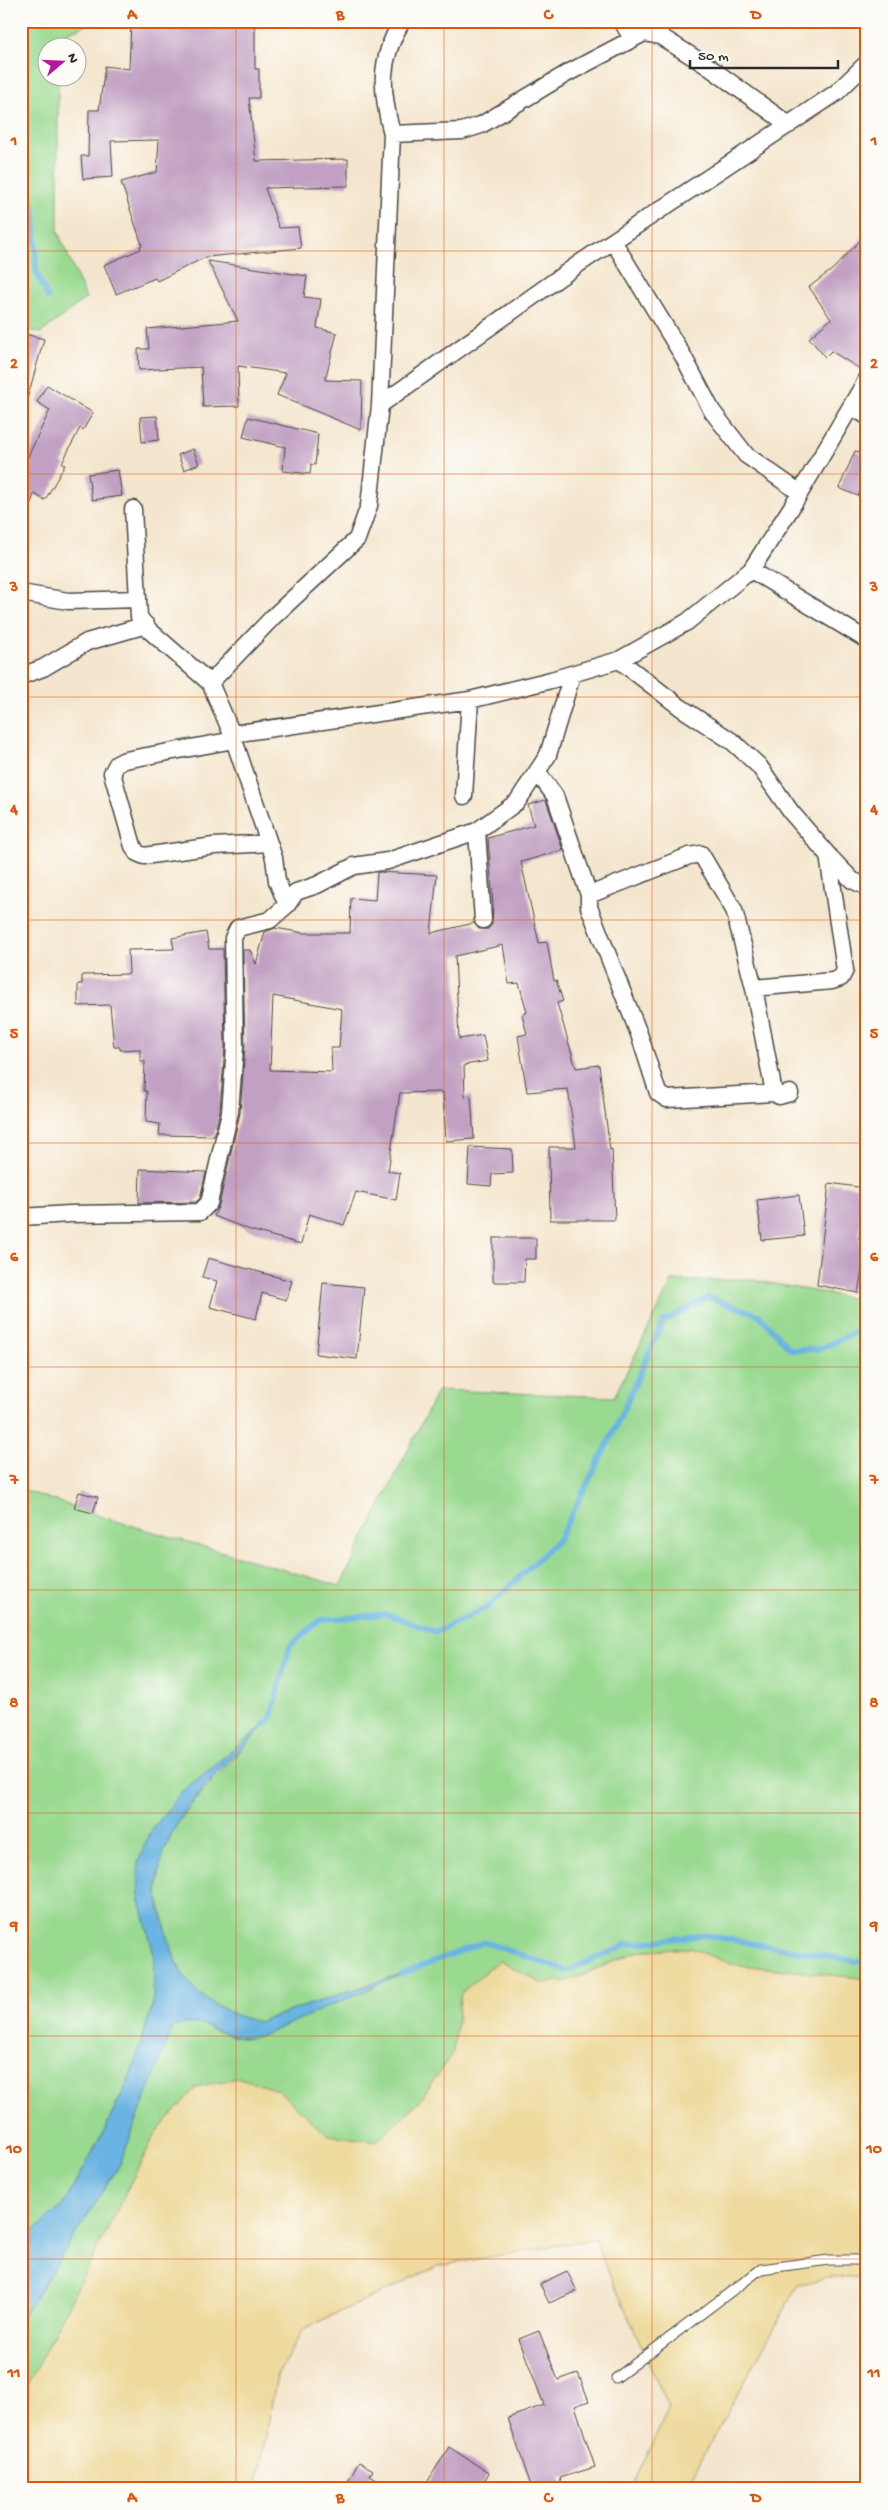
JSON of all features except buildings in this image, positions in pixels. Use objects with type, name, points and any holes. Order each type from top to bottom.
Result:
[{"type":"street","points":[[210,683],[272,617],[358,539],[369,506],[380,405],[392,134],[383,99],[384,68],[402,21]]},
{"type":"street","points":[[622,21],[632,39]]},
{"type":"street","points":[[392,134],[462,131],[481,125],[541,88],[644,33],[660,36],[709,67],[790,125]]},
{"type":"street","points":[[380,405],[613,241],[836,93],[867,63]]},
{"type":"street","points":[[613,241],[683,356],[712,411],[746,455],[799,492]]},
{"type":"street","points":[[269,843],[214,846],[144,856],[137,853],[133,846],[112,773],[117,764],[125,760],[233,737],[470,700],[572,675],[619,660],[687,622],[751,570],[792,508],[799,492],[852,407],[867,379]]},
{"type":"street","points":[[852,407],[867,416]]},
{"type":"street","points":[[133,509],[139,617],[146,626],[210,683],[233,737],[274,858],[277,881],[287,905]]},
{"type":"street","points":[[751,570],[867,640]]},
{"type":"street","points":[[21,593],[68,601],[138,600]]},
{"type":"street","points":[[21,676],[43,668],[87,642],[146,626]]},
{"type":"street","points":[[619,660],[739,748],[759,766],[791,812],[828,854],[852,880],[867,887]]},
{"type":"street","points":[[21,1217],[80,1213],[200,1212],[209,1203],[230,1112],[235,1047],[233,938],[238,928],[270,920],[287,905],[296,892],[317,885],[354,866],[388,861],[477,831],[518,802],[548,755],[572,675]]},
{"type":"street","points":[[464,796],[470,700]]},
{"type":"street","points":[[538,773],[555,796],[589,895],[589,907],[661,1096],[667,1099],[782,1093],[734,910],[701,854],[689,856],[589,895]]},
{"type":"street","points":[[477,831],[483,920]]},
{"type":"street","points":[[754,988],[832,981],[841,978],[846,970],[828,854]]},
{"type":"lane","points":[[616,2378],[761,2269],[829,2260],[867,2260]]},
{"type":"green space","points":[[21,21],[95,21],[58,38],[38,38],[38,88],[58,88],[58,232],[86,298],[41,333],[21,328]]},
{"type":"green space","points":[[748,1279],[867,1301],[867,1979],[730,1964],[691,1948],[636,1952],[568,1981],[541,1984],[499,1961],[461,1993],[453,2052],[419,2102],[377,2141],[327,2135],[278,2090],[239,2078],[196,2087],[156,2133],[21,2398],[21,2319],[119,2166],[173,2027],[185,2023],[200,2023],[211,2029],[245,2039],[400,1974],[258,2022],[239,2017],[198,1995],[183,1976],[171,1949],[158,1897],[160,1860],[176,1826],[198,1796],[266,1724],[180,1793],[139,1897],[154,1955],[153,2004],[130,2077],[104,2131],[65,2202],[21,2244],[21,1489],[109,1519],[340,1586],[438,1390],[614,1397],[672,1281]]},
{"type":"sand","points":[[691,1948],[730,1964],[867,1979],[867,2277],[825,2278],[798,2285],[685,2489],[631,2489],[669,2408],[594,2239],[438,2266],[303,2329],[277,2376],[256,2489],[21,2489],[21,2398],[156,2133],[196,2087],[239,2078],[278,2090],[327,2135],[377,2141],[419,2102],[453,2052],[461,1993],[499,1961],[541,1983],[568,1981],[636,1952]]},
{"type":"water","points":[[270,1720],[195,1799],[179,1821],[167,1844],[159,1869],[158,1896],[162,1918],[182,1972],[190,1984],[213,2004],[241,2017],[258,2022],[407,1972],[264,2035],[247,2038],[235,2037],[202,2025],[193,2024],[173,2027],[119,2166],[21,2319],[21,2244],[65,2202],[104,2131],[130,2077],[153,2004],[154,1955],[139,1897],[138,1861],[150,1833],[180,1793]]},
{"type":"waterway","points":[[21,165],[35,214],[36,272],[48,298]]},
{"type":"waterway","points":[[264,1725],[270,1720],[290,1646],[320,1620],[386,1614],[436,1632],[488,1607],[559,1539],[611,1437],[663,1322],[708,1297],[759,1315],[791,1350],[820,1349],[867,1326]]},
{"type":"waterway","points":[[401,1974],[484,1942],[567,1971],[628,1944],[704,1935],[867,1963]]}]
